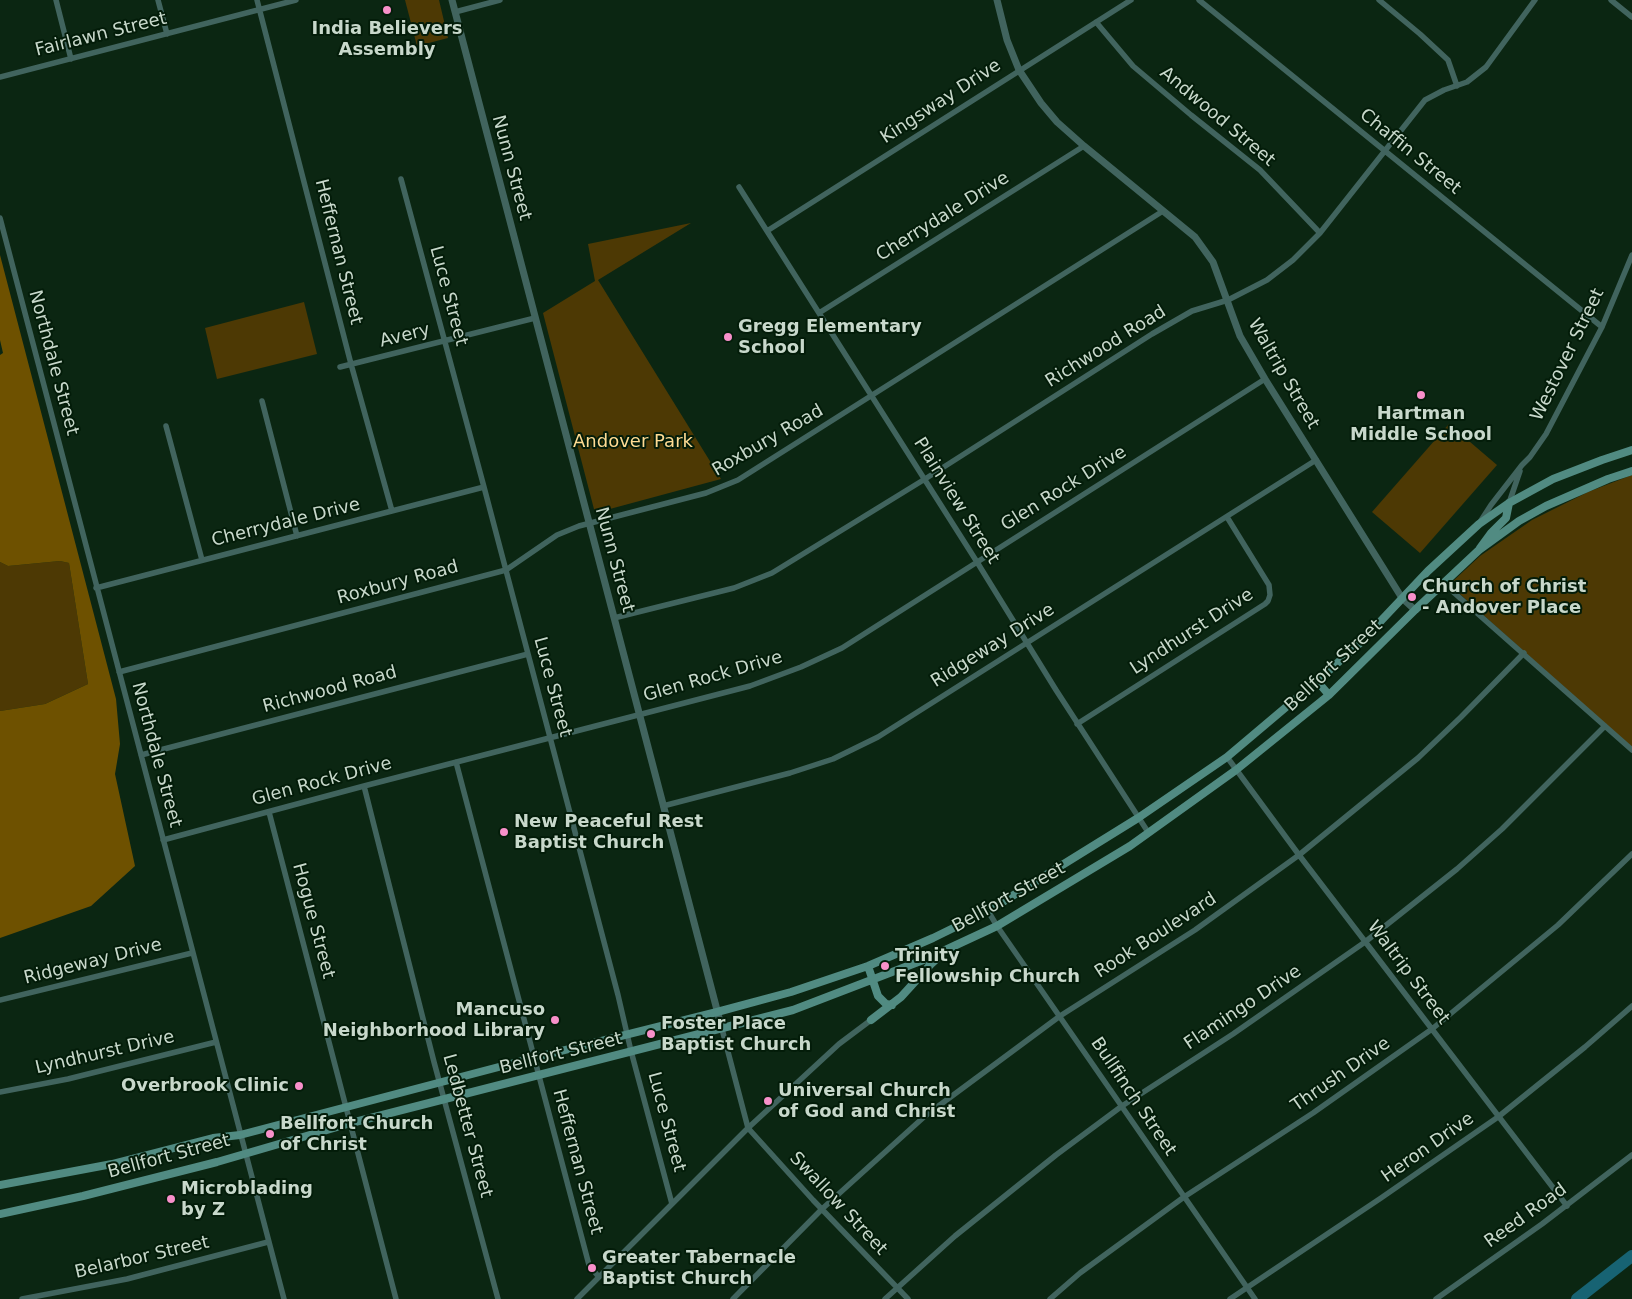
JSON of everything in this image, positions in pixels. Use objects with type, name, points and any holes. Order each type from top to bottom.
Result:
[{"type":"main road","name":"Bellfort Street","points":[[0,1185],[112,1164],[213,1138],[240,1135],[439,1082],[717,1012],[791,992],[868,966],[933,938],[988,911],[1138,818],[1226,757],[1318,681],[1360,642],[1428,570],[1479,524],[1509,503],[1554,480],[1632,450]]},
{"type":"main road","name":"Bellfort Street","points":[[0,1214],[83,1196],[217,1162],[244,1152],[792,1010],[926,959],[997,926],[1130,846],[1236,770],[1328,696],[1479,550],[1519,521],[1546,506],[1608,478],[1632,471]]},
{"type":"main road","points":[[1479,550],[1486,539],[1506,518],[1509,503]]},
{"type":"main road","points":[[1318,681],[1328,696]]},
{"type":"main road","points":[[871,1020],[892,1005],[931,964],[950,948]]},
{"type":"main road","points":[[868,966],[878,996],[877,1010],[871,1020]]},
{"type":"main road","points":[[878,996],[886,1004],[892,1005]]},
{"type":"street","points":[[56,0],[71,59]]},
{"type":"street","points":[[158,0],[167,34]]},
{"type":"street","name":"Heffernan Street","points":[[257,0],[351,364],[392,511]]},
{"type":"street","name":"Fairlawn Street","points":[[0,77],[296,0]]},
{"type":"street","name":"Nunn Street","points":[[452,0],[748,1128]]},
{"type":"street","points":[[455,12],[500,0]]},
{"type":"street","name":"Waltrip Street","points":[[997,0],[1007,40],[1019,70],[1041,103],[1084,146],[1195,236],[1213,262],[1240,336],[1402,598],[1415,610]]},
{"type":"street","name":"Kingsway Drive","points":[[767,231],[1131,0]]},
{"type":"street","name":"Chaffin Street","points":[[1200,0],[1602,327]]},
{"type":"street","points":[[1379,0],[1448,60],[1457,86]]},
{"type":"street","name":"Richwood Road","points":[[614,618],[734,588],[772,574],[1152,334],[1192,311],[1228,300],[1259,285],[1282,270],[1320,233],[1425,100],[1472,79],[1486,67],[1535,0]]},
{"type":"street","points":[[1611,0],[1632,17]]},
{"type":"street","name":"Andwood Street","points":[[1096,22],[1133,66],[1260,170],[1320,233]]},
{"type":"street","name":"Cherrydale Drive","points":[[819,313],[1084,146]]},
{"type":"street","name":"Luce Street","points":[[401,178],[672,1204]]},
{"type":"street","name":"Plainview Street","points":[[739,187],[925,479],[1077,724],[1148,832]]},
{"type":"street","name":"Roxbury Road","points":[[118,672],[506,570],[557,535],[579,526],[706,493],[738,480],[1163,211]]},
{"type":"street","name":"Northdale Street","points":[[0,218],[284,1299]]},
{"type":"street","name":"Westover Street","points":[[1479,524],[1491,505],[1546,434],[1602,327],[1632,255]]},
{"type":"street","name":"Avery","points":[[340,367],[535,318]]},
{"type":"street","name":"Glen Rock Drive","points":[[163,840],[750,686],[801,667],[842,648],[1265,379]]},
{"type":"street","points":[[262,401],[297,536]]},
{"type":"street","points":[[166,426],[202,560]]},
{"type":"street","name":"Ridgeway Drive","points":[[663,806],[790,773],[833,759],[878,737],[1316,460]]},
{"type":"street","name":"Westover Street","points":[[1509,503],[1522,464]]},
{"type":"street","name":"Cherrydale Drive","points":[[96,588],[484,487]]},
{"type":"street","name":"Lyndhurst Drive","points":[[1077,724],[1265,604],[1268,600],[1270,595],[1268,585],[1227,517]]},
{"type":"street","points":[[1443,583],[1632,750]]},
{"type":"street","name":"Rook Boulevard","points":[[733,1299],[822,1209],[925,1116],[1060,1016],[1195,930],[1299,856],[1418,758],[1524,653]]},
{"type":"street","name":"Richwood Road","points":[[141,755],[528,654]]},
{"type":"street","name":"Flamingo Drive","points":[[886,1299],[897,1287],[1005,1195],[1122,1106],[1233,1034],[1365,942],[1502,829],[1605,726]]},
{"type":"street","name":"Waltrip Street","points":[[1226,757],[1299,856],[1567,1206]]},
{"type":"street","name":"Heffernan Street","points":[[456,762],[589,1265],[598,1276]]},
{"type":"street","name":"Ledbetter Street","points":[[364,786],[439,1082],[498,1299]]},
{"type":"street","name":"Hogue Street","points":[[269,812],[396,1299]]},
{"type":"street","name":"Thrush Drive","points":[[1050,1299],[1080,1273],[1184,1197],[1313,1113],[1432,1029],[1558,925],[1632,854]]},
{"type":"street","name":"Bullfinch Street","points":[[988,911],[1255,1299]]},
{"type":"street","name":"Ridgeway Drive","points":[[0,1000],[192,953]]},
{"type":"street","name":"Heron Drive","points":[[1230,1299],[1498,1117],[1585,1047],[1632,1006]]},
{"type":"street","points":[[577,1299],[748,1128],[839,1044],[871,1020]]},
{"type":"street","name":"Lyndhurst Drive","points":[[0,1092],[68,1079],[216,1042]]},
{"type":"street","name":"Swallow Street","points":[[748,1128],[908,1299]]},
{"type":"street","name":"Reed Road","points":[[1436,1299],[1567,1206],[1632,1155]]},
{"type":"street","name":"Belarbor Street","points":[[22,1299],[127,1279],[268,1242]]},
{"type":"green space","points":[[405,0],[439,0],[448,38],[417,46]]},
{"type":"green space","name":"Andover Park","points":[[691,223],[598,280],[721,479],[595,513],[543,313],[595,281],[588,244]]},
{"type":"green space","points":[[304,302],[317,354],[217,379],[205,328]]},
{"type":"green space","points":[[1449,424],[1497,465],[1420,553],[1372,512]]},
{"type":"green space","points":[[1632,475],[1632,748],[1452,587],[1451,583],[1480,556],[1532,520],[1588,492]]},
{"type":"green space","points":[[60,561],[69,563],[88,684],[45,704],[0,711],[0,562],[8,566]]},
{"type":"shaded area","points":[[0,255],[116,699],[120,744],[115,774],[135,866],[91,906],[0,938],[0,711],[45,704],[88,684],[69,563],[60,561],[8,566],[0,562],[0,355],[3,353],[0,340]]},
{"type":"waterway","points":[[1577,1299],[1632,1256]]},
{"type":"place","name":"India Believers Assembly","points":[[387,10]]},
{"type":"place","name":"Gregg Elementary School","points":[[728,337]]},
{"type":"place","name":"Hartman Middle School","points":[[1421,395]]},
{"type":"place","name":"Church of Christ - Andover Place","points":[[1412,597]]},
{"type":"place","name":"New Peaceful Rest Baptist Church","points":[[504,832]]},
{"type":"place","name":"Trinity Fellowship Church","points":[[885,966]]},
{"type":"place","name":"Mancuso Neighborhood Library","points":[[555,1020]]},
{"type":"place","name":"Foster Place Baptist Church","points":[[651,1034]]},
{"type":"place","name":"Overbrook Clinic","points":[[299,1086]]},
{"type":"place","name":"Universal Church of God and Christ","points":[[768,1101]]},
{"type":"place","name":"Bellfort Church of Christ","points":[[270,1134]]},
{"type":"place","name":"Microblading by Z","points":[[171,1199]]},
{"type":"place","name":"Greater Tabernacle Baptist Church","points":[[592,1268]]}]
